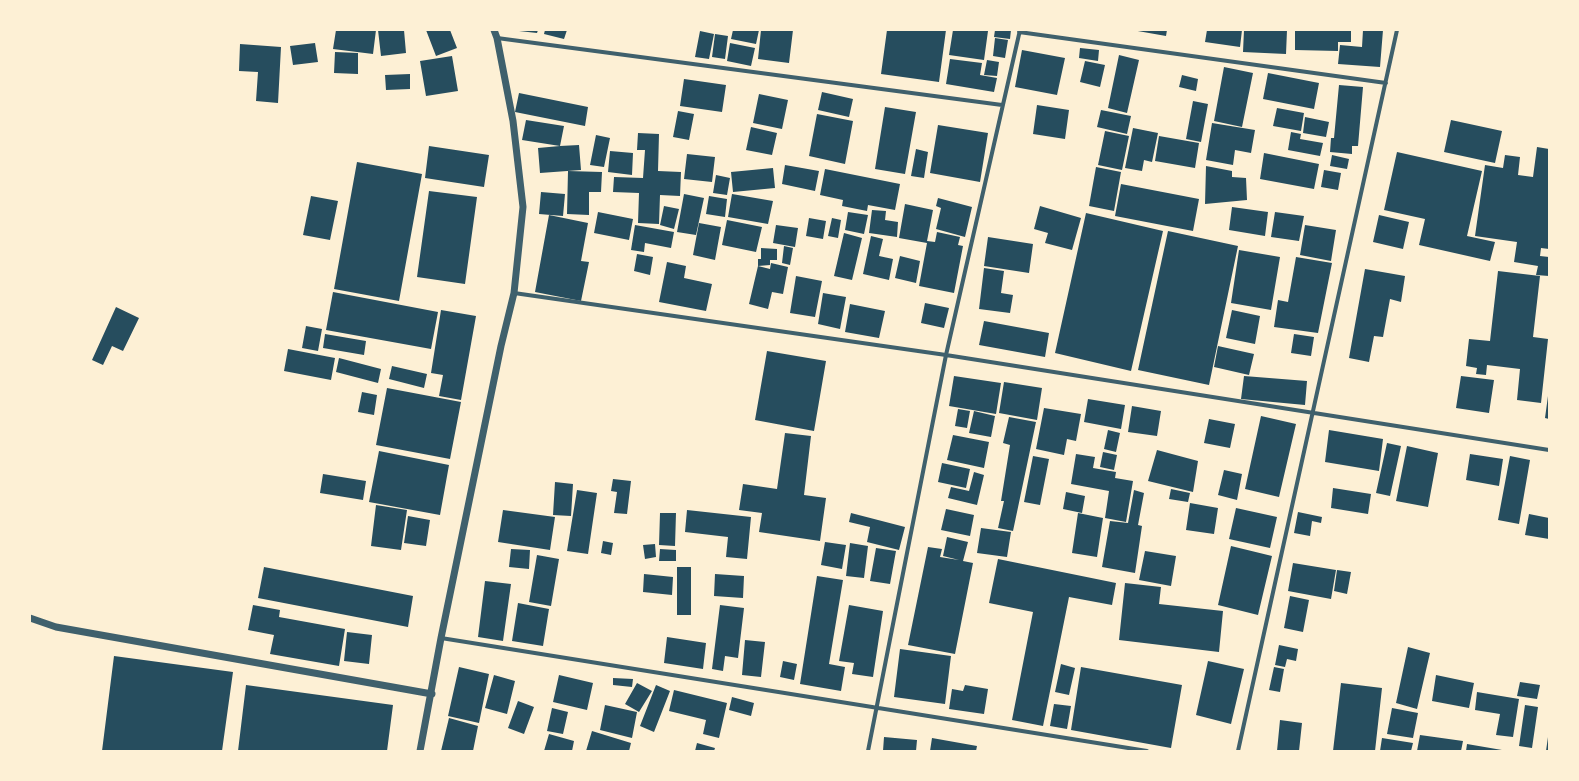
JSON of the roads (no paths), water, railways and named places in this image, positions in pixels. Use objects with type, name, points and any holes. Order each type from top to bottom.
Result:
[{"type":"street","points":[[420,751],[432,694],[441,638],[501,346],[514,294],[523,207],[513,121],[497,38],[494,30]]},
{"type":"street","points":[[1238,751],[1397,30]]},
{"type":"street","points":[[868,751],[946,355],[1019,31],[1386,83]]},
{"type":"street","points":[[497,38],[1002,105]]},
{"type":"street","points":[[514,294],[946,355],[1312,414],[1549,450]]},
{"type":"street","points":[[30,618],[56,627],[432,694]]},
{"type":"street","points":[[441,638],[1147,751]]}]
